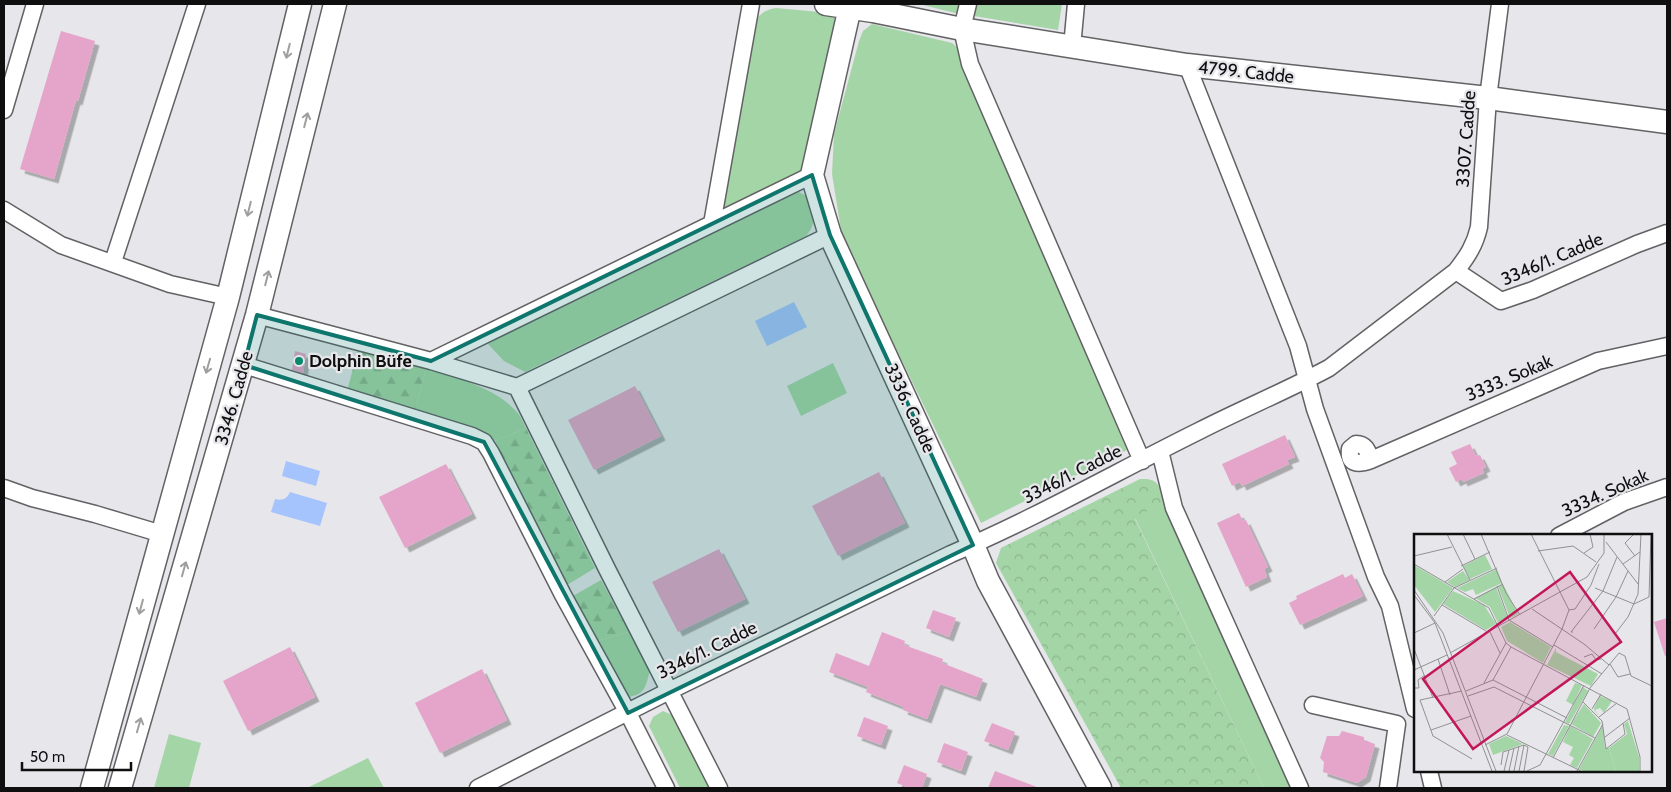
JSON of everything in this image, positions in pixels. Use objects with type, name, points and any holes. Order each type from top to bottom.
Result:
[{"type":"street","points":[[4,110],[35,4]]},
{"type":"street","points":[[113,262],[196,4]]},
{"type":"street","name":"3346. Cadde","points":[[92,788],[228,297],[300,4]]},
{"type":"street","name":"3346. Cadde","points":[[120,788],[258,315],[335,4]]},
{"type":"street","points":[[712,224],[751,4]]},
{"type":"street","name":"4799. Cadde","points":[[826,4],[850,5],[962,29],[1187,65],[1488,98],[1667,122]]},
{"type":"street","points":[[968,4],[962,29],[970,64],[1142,461]]},
{"type":"street","points":[[1072,47],[1076,4]]},
{"type":"street","name":"3307. Cadde","points":[[1456,271],[1469,255],[1476,240],[1479,227],[1488,98],[1500,4]]},
{"type":"street","name":"3336. Cadde","points":[[850,5],[812,175],[830,235],[988,581],[1100,788]]},
{"type":"street","points":[[1187,65],[1298,346],[1314,409],[1376,577],[1390,606],[1414,706]]},
{"type":"street","points":[[431,361],[812,175]]},
{"type":"street","points":[[4,210],[61,244],[170,284],[228,297]]},
{"type":"street","name":"3346/1. Cadde","points":[[478,788],[669,691],[950,554],[996,535],[1200,430],[1308,380],[1329,368],[1456,271],[1501,302],[1667,233]]},
{"type":"street","points":[[258,315],[431,361],[517,387],[830,235]]},
{"type":"street","name":"3333. Sokak","points":[[1372,460],[1598,361],[1667,346]]},
{"type":"street","points":[[244,365],[472,436],[484,442],[666,788]]},
{"type":"street","points":[[517,387],[719,788]]},
{"type":"street","points":[[1160,451],[1174,508],[1300,788]]},
{"type":"street","name":"3334. Sokak","points":[[1563,534],[1624,502],[1667,487]]},
{"type":"street","points":[[4,488],[32,498],[162,534]]},
{"type":"street","points":[[1313,705],[1397,724],[1388,788]]},
{"type":"street","points":[[1429,772],[1434,788]]},
{"type":"highlighted area","points":[[812,175],[830,235],[973,545],[628,713],[484,442],[244,365],[257,315],[431,361]]},
{"type":"green space","points":[[919,4],[961,4],[959,14]]},
{"type":"green space","points":[[977,4],[1062,4],[1058,30],[974,16]]},
{"type":"green space","points":[[776,8],[830,13],[835,19],[835,29],[803,172],[723,211],[751,26],[761,14]]},
{"type":"green space","points":[[872,24],[952,43],[959,49],[964,69],[1127,450],[981,523],[863,281],[841,230],[832,174],[834,134],[859,41],[863,31]]},
{"type":"green space","points":[[799,192],[808,197],[813,213],[812,226],[806,236],[525,372],[504,361],[488,344],[787,195]]},
{"type":"green space","points":[[358,350],[426,369],[415,410],[347,391]]},
{"type":"green space","points":[[833,363],[847,393],[801,416],[787,386]]},
{"type":"green space","points":[[426,369],[474,384],[497,396],[516,411],[526,428],[495,441],[484,432],[415,410]]},
{"type":"green space","points":[[526,428],[595,568],[567,585],[495,441]]},
{"type":"green space","points":[[1140,479],[1151,480],[1157,483],[1165,500],[1135,519],[1264,788],[1121,788],[996,563],[1001,548]]},
{"type":"green space","points":[[1165,500],[1291,788],[1264,788],[1135,518]]},
{"type":"green space","points":[[601,580],[629,632],[597,641],[573,596]]},
{"type":"green space","points":[[629,632],[650,670],[642,691],[635,696],[629,697],[616,681],[597,641]]},
{"type":"green space","points":[[663,711],[672,715],[710,788],[680,788],[649,726],[653,717]]},
{"type":"green space","points":[[169,734],[201,743],[189,788],[154,788]]},
{"type":"green space","points":[[368,758],[384,788],[307,788]]},
{"type":"water","points":[[794,302],[807,327],[767,346],[755,321]]},
{"type":"water","points":[[286,461],[320,471],[316,486],[282,476]]},
{"type":"water","points":[[290,492],[327,503],[320,526],[271,512],[275,499],[284,499]]},
{"type":"building","points":[[61,31],[95,41],[54,179],[20,169]]},
{"type":"building","name":"Dolphin Büfe","points":[[295,351],[306,354],[303,373],[292,370]]},
{"type":"building","points":[[635,386],[661,436],[594,470],[568,420]]},
{"type":"building","points":[[1285,435],[1295,457],[1287,460],[1289,464],[1242,486],[1240,482],[1232,486],[1222,464]]},
{"type":"building","points":[[1470,444],[1476,456],[1480,455],[1486,467],[1482,469],[1484,473],[1463,482],[1462,479],[1456,482],[1449,468],[1457,464],[1451,452]]},
{"type":"building","points":[[446,464],[472,514],[405,548],[379,497]]},
{"type":"building","points":[[879,472],[905,523],[838,556],[812,506]]},
{"type":"building","points":[[1239,513],[1243,521],[1246,520],[1268,567],[1264,569],[1267,577],[1246,587],[1217,523]]},
{"type":"building","points":[[719,549],[745,599],[678,632],[652,582]]},
{"type":"building","points":[[1343,574],[1345,578],[1352,574],[1363,596],[1300,625],[1289,603],[1297,599],[1296,596]]},
{"type":"building","points":[[933,610],[956,618],[949,637],[926,628]]},
{"type":"building","points":[[1667,618],[1667,656],[1665,656],[1654,622]]},
{"type":"building","points":[[882,632],[905,641],[904,645],[943,659],[942,663],[983,679],[976,697],[940,684],[927,719],[903,710],[904,707],[866,692],[868,687],[829,672],[836,653],[869,666]]},
{"type":"building","points":[[290,647],[315,697],[248,731],[223,681]]},
{"type":"building","points":[[482,669],[507,720],[440,753],[415,703]]},
{"type":"building","points":[[864,717],[888,726],[881,745],[857,736]]},
{"type":"building","points":[[992,723],[1015,732],[1008,750],[984,741]]},
{"type":"building","points":[[1342,731],[1364,737],[1364,740],[1375,744],[1366,777],[1357,783],[1323,772],[1324,762],[1320,758],[1327,736],[1339,736]]},
{"type":"building","points":[[944,743],[968,752],[961,771],[937,762]]},
{"type":"building","points":[[904,765],[927,774],[922,788],[909,788],[897,783]]},
{"type":"building","points":[[995,771],[1037,787],[1037,788],[988,788]]},
{"type":"place","name":"Dolphin Büfe","points":[[299,361]]}]
